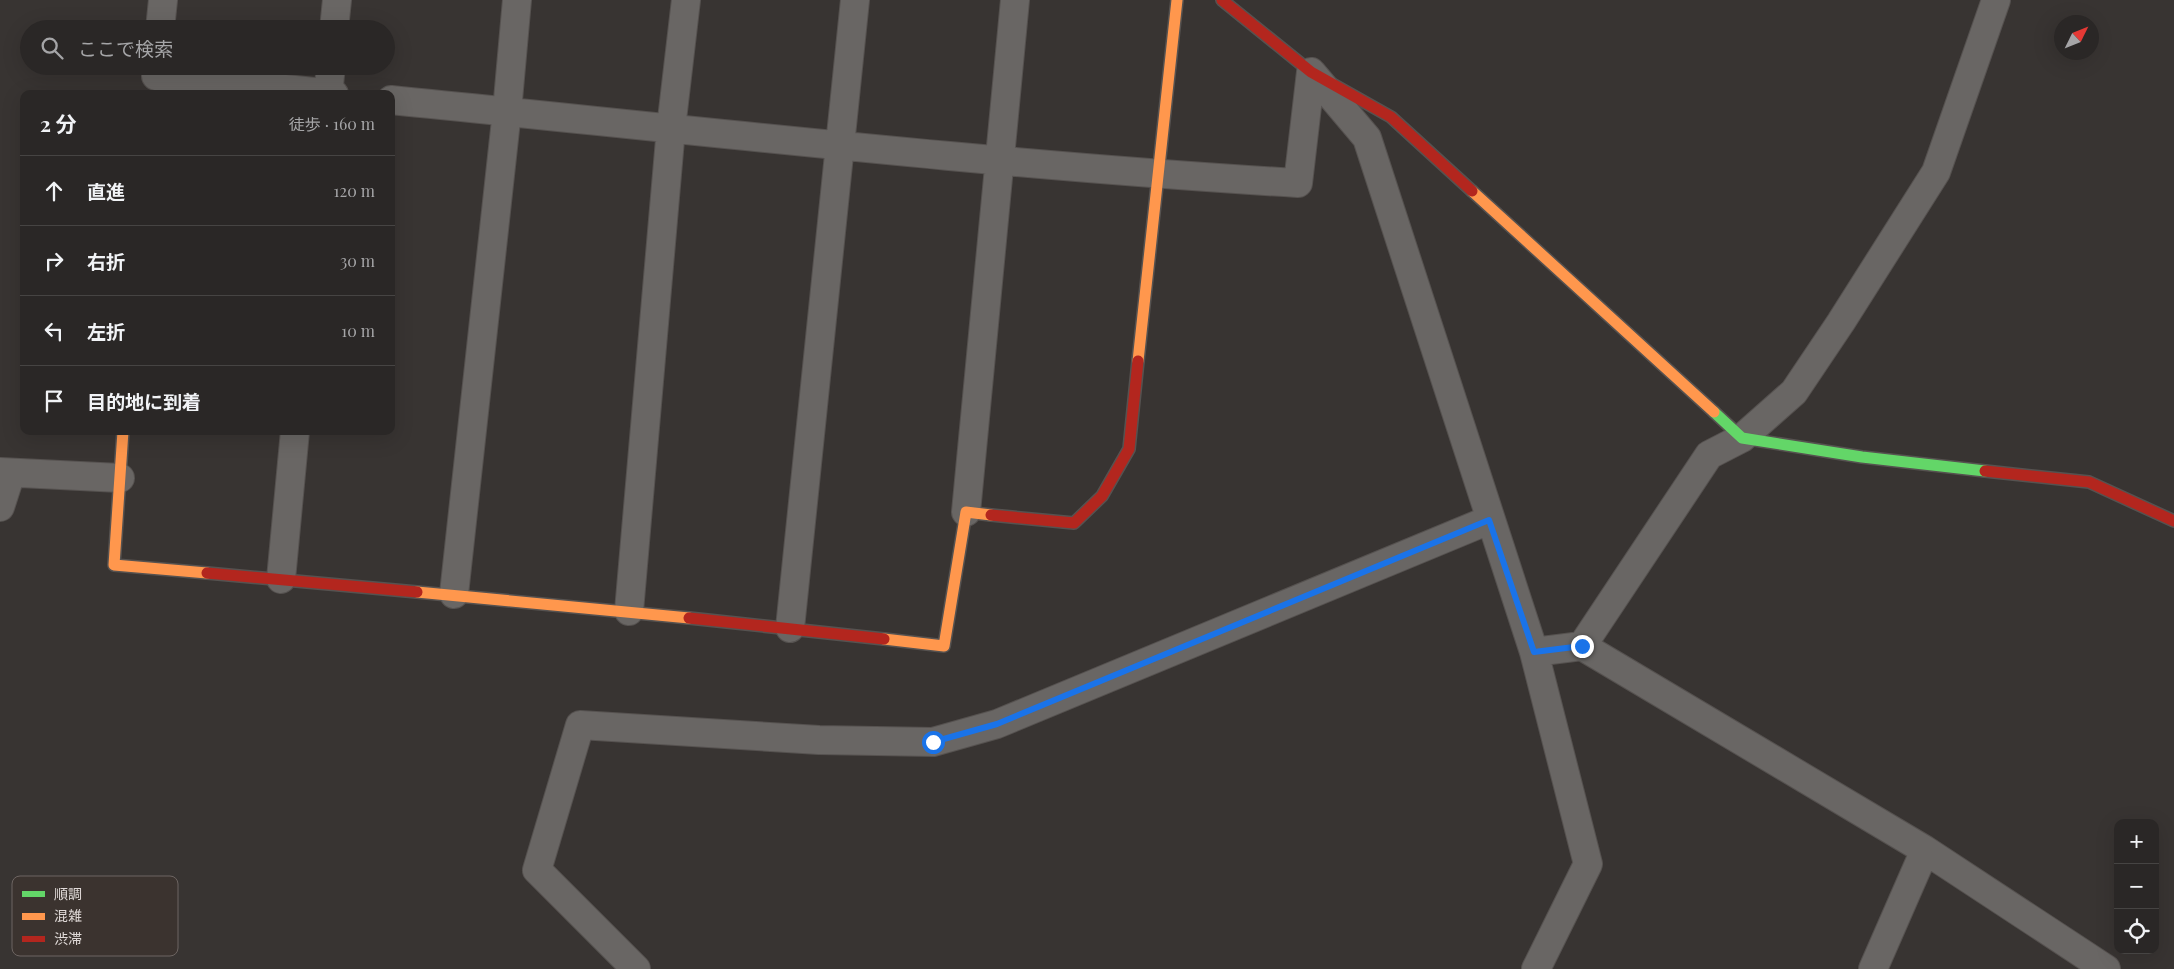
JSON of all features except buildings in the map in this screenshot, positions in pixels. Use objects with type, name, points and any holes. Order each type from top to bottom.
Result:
[{"type":"street","points":[[161,20],[163,0]]},
{"type":"street","points":[[335,20],[337,0]]},
{"type":"street","points":[[454,594],[507,111],[517,0]]},
{"type":"street","points":[[629,611],[671,128],[686,0]]},
{"type":"street","points":[[790,628],[838,145],[855,0]]},
{"type":"street","points":[[123,435],[114,565],[629,611],[944,646],[966,512],[1016,0]]},
{"type":"street","points":[[966,512],[1074,523],[1102,496],[1130,450],[1177,0]]},
{"type":"street","points":[[1222,0],[1311,72],[1391,117],[1742,438],[1862,457],[2090,482],[2174,520]]},
{"type":"street","points":[[1582,646],[1709,455],[1742,438],[1794,392],[1841,322],[1936,172],[1996,0]]},
{"type":"street","points":[[395,100],[1158,175],[1298,183],[1311,72]]},
{"type":"street","points":[[1311,72],[1367,138],[1489,520],[1534,652],[1588,864],[1536,969]]},
{"type":"street","points":[[328,90],[330,75]]},
{"type":"street","points":[[156,79],[291,90]]},
{"type":"street","points":[[281,579],[295,435]]},
{"type":"street","points":[[0,507],[5,472],[120,478]]},
{"type":"street","points":[[636,969],[537,870],[580,725],[819,740],[933,742],[997,724],[1489,520]]},
{"type":"street","points":[[1534,652],[1582,646],[1925,850],[2106,969]]},
{"type":"street","points":[[1873,969],[1925,850]]},
{"type":"traffic: fast","points":[[1714,412],[1742,438],[1862,457],[1985,471]]},
{"type":"traffic: slow","points":[[1138,361],[1177,0]]},
{"type":"traffic: slow","points":[[1472,191],[1714,412]]},
{"type":"traffic: slow","points":[[123,435],[114,565],[207,573]]},
{"type":"traffic: slow","points":[[884,639],[944,646],[966,512],[991,515]]},
{"type":"traffic: slow","points":[[417,592],[689,618]]},
{"type":"traffic: jam","points":[[1222,0],[1311,72],[1391,117],[1472,191]]},
{"type":"traffic: jam","points":[[991,515],[1074,523],[1102,496],[1129,449],[1138,361]]},
{"type":"traffic: jam","points":[[1985,471],[2089,482],[2174,521]]},
{"type":"traffic: jam","points":[[207,573],[417,592]]},
{"type":"traffic: jam","points":[[689,618],[884,639]]},
{"type":"route","points":[[933,742],[997,724],[1489,520],[1534,652],[1582,646]]}]
